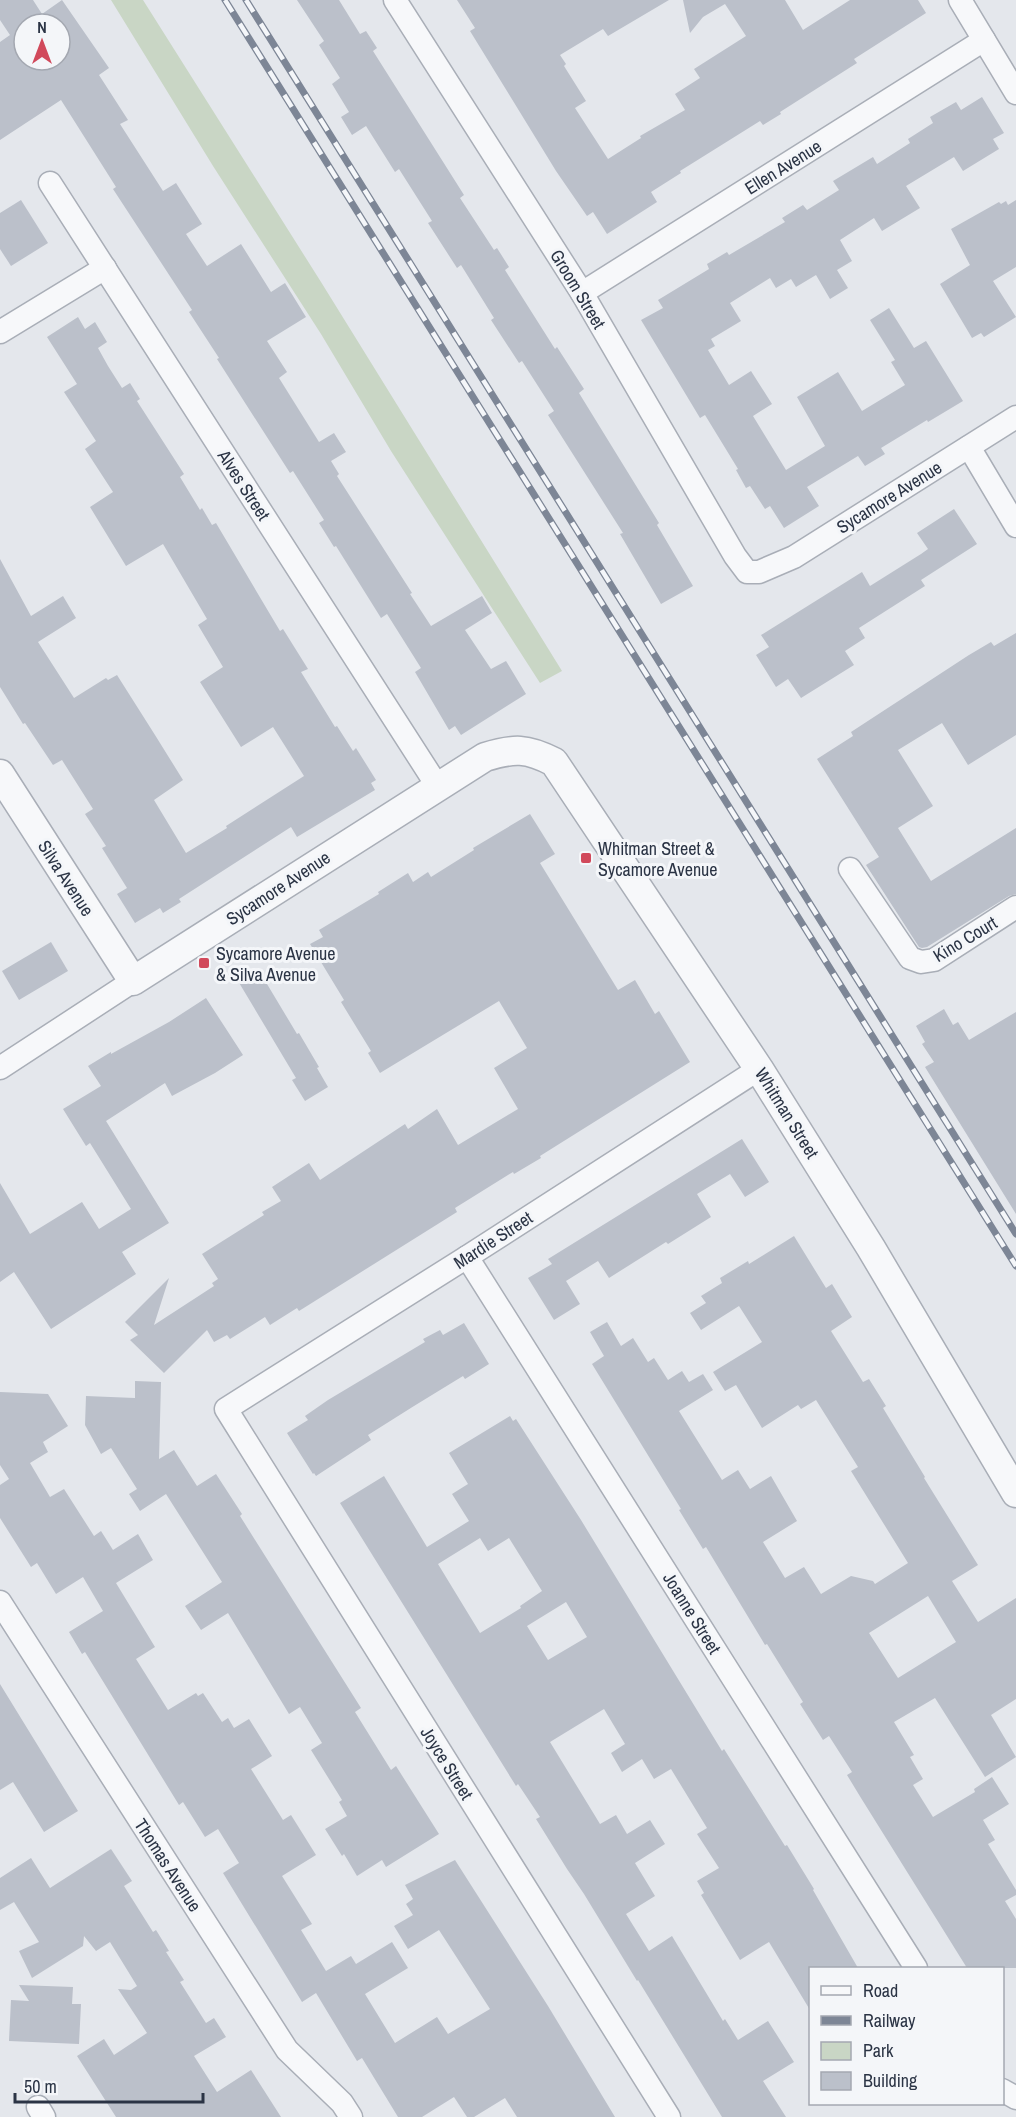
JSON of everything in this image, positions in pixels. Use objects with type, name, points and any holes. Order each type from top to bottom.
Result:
[{"type":"street","name":"Groom Street","points":[[395,0],[582,293],[735,556],[747,572],[759,572]]},
{"type":"street","points":[[960,0],[1016,93]]},
{"type":"street","name":"Ellen Avenue","points":[[582,293],[984,40]]},
{"type":"street","name":"Alves Street","points":[[50,183],[438,787]]},
{"type":"street","points":[[0,332],[105,268]]},
{"type":"street","name":"Sycamore Avenue","points":[[759,572],[794,557],[1016,417]]},
{"type":"street","points":[[969,447],[1016,526]]},
{"type":"street","name":"Sycamore Avenue","points":[[0,1068],[485,758],[506,750],[535,752]]},
{"type":"street","name":"Whitman Street","points":[[535,752],[554,762],[569,782],[759,1069],[871,1248],[1016,1492]]},
{"type":"street","name":"Silva Avenue","points":[[0,774],[133,981]]},
{"type":"street","name":"Kino Court","points":[[850,869],[910,958],[921,962],[934,960],[1016,907]]},
{"type":"street","name":"Mardie Street","points":[[226,1409],[759,1069]]},
{"type":"street","name":"Joanne Street","points":[[467,1257],[915,1967]]},
{"type":"street","name":"Joyce Street","points":[[226,1409],[669,2117]]},
{"type":"street","name":"Thomas Avenue","points":[[0,1602],[287,2050],[342,2103],[351,2117]]},
{"type":"green space","points":[[111,0],[143,0],[562,671],[540,683],[391,451],[321,334],[213,166]]},
{"type":"building","points":[[0,0],[33,0],[41,12],[12,12],[12,72],[72,72],[72,14],[109,68],[99,75],[128,120],[120,124],[163,191],[176,183],[202,224],[186,234],[207,266],[241,244],[271,292],[285,283],[306,317],[267,341],[287,372],[279,378],[319,442],[334,433],[346,452],[331,461],[339,474],[337,476],[431,626],[482,596],[492,613],[465,630],[491,669],[506,661],[526,694],[461,735],[455,726],[449,730],[415,672],[421,668],[387,614],[381,618],[336,546],[334,547],[319,523],[324,520],[293,471],[290,473],[217,359],[219,358],[189,312],[192,310],[113,189],[116,187],[61,100],[0,140],[0,42],[10,35],[0,20]]},
{"type":"building","points":[[62,0],[70,12],[45,12]]},
{"type":"building","points":[[297,0],[339,0],[360,34],[366,31],[377,48],[373,51],[464,195],[460,198],[494,250],[497,248],[509,267],[505,270],[555,349],[557,347],[584,389],[579,393],[659,523],[657,525],[693,586],[661,604],[620,534],[623,533],[548,415],[554,411],[522,361],[519,363],[491,320],[494,318],[461,265],[457,268],[428,223],[432,221],[399,169],[395,172],[366,126],[352,135],[341,117],[349,112],[332,84],[340,78],[319,45],[324,41]]},
{"type":"building","points":[[457,0],[669,0],[608,36],[603,29],[560,55],[566,64],[564,66],[586,101],[575,108],[608,159],[641,138],[640,136],[685,110],[675,94],[700,78],[694,69],[746,36],[725,4],[703,17],[690,33],[683,0],[785,0],[803,30],[850,0],[918,0],[926,13],[854,59],[857,63],[780,112],[781,114],[763,125],[760,121],[680,171],[681,173],[651,192],[657,202],[607,234],[593,212],[587,216],[556,171],[470,31],[475,28]]},
{"type":"building","points":[[982,97],[1004,133],[993,139],[999,149],[963,171],[954,157],[906,186],[920,208],[882,231],[874,218],[840,240],[852,261],[837,270],[848,288],[830,299],[816,275],[796,287],[791,279],[776,288],[770,278],[730,303],[741,321],[711,339],[715,346],[708,350],[729,385],[751,371],[772,404],[753,416],[786,470],[825,446],[797,397],[838,372],[862,411],[905,385],[891,362],[895,360],[870,320],[889,308],[914,348],[926,341],[963,401],[881,448],[885,454],[865,466],[858,456],[807,487],[819,506],[784,528],[770,506],[765,509],[750,486],[746,488],[736,470],[738,469],[705,415],[700,418],[641,320],[663,308],[658,300],[709,269],[707,264],[727,252],[729,255],[785,222],[782,218],[803,205],[807,210],[839,190],[833,181],[873,157],[877,164],[910,143],[908,139],[933,123],[930,117],[956,102],[961,110]]},
{"type":"building","points":[[21,200],[48,243],[11,266],[0,249],[0,213]]},
{"type":"building","points":[[1016,200],[1016,267],[993,281],[1016,317],[984,337],[981,333],[972,338],[940,284],[970,265],[951,229],[999,202],[1001,204],[1006,201],[1008,205]]},
{"type":"building","points":[[78,317],[85,329],[95,322],[107,342],[98,348],[108,366],[122,388],[130,383],[140,399],[137,401],[184,474],[180,477],[200,510],[202,508],[212,525],[216,523],[280,631],[283,629],[308,669],[301,672],[335,727],[337,726],[353,751],[356,748],[376,780],[371,783],[375,790],[297,837],[291,827],[179,899],[181,902],[163,913],[160,908],[135,923],[117,894],[127,888],[102,848],[106,846],[85,814],[93,809],[62,760],[53,765],[0,687],[0,559],[31,616],[63,596],[76,618],[38,642],[74,698],[106,678],[108,680],[117,675],[155,735],[183,780],[154,800],[186,853],[304,776],[273,727],[241,747],[200,682],[223,667],[198,625],[207,619],[163,544],[126,566],[90,507],[113,492],[85,449],[96,441],[64,392],[77,384],[47,337]]},
{"type":"building","points":[[954,509],[977,544],[921,580],[925,586],[859,628],[865,638],[845,651],[854,665],[801,698],[788,679],[776,687],[756,655],[769,647],[761,635],[862,572],[870,586],[921,554],[928,549],[917,533]]},
{"type":"building","points":[[1016,633],[1016,735],[968,765],[942,723],[898,750],[933,806],[898,828],[931,881],[1016,828],[1016,894],[922,948],[919,947],[866,865],[879,857],[817,759],[853,736],[851,732],[969,655],[991,642],[994,646]]},
{"type":"building","points":[[530,814],[555,854],[540,863],[618,990],[635,980],[655,1014],[659,1011],[690,1062],[540,1156],[541,1158],[514,1174],[513,1172],[455,1208],[457,1212],[299,1311],[297,1308],[270,1325],[265,1317],[230,1339],[227,1335],[214,1342],[207,1330],[164,1373],[130,1340],[138,1335],[125,1322],[169,1278],[154,1325],[214,1286],[212,1283],[218,1279],[202,1254],[264,1215],[262,1212],[281,1201],[272,1187],[309,1163],[320,1180],[405,1124],[408,1129],[437,1109],[458,1145],[518,1109],[494,1068],[527,1048],[499,1001],[380,1073],[368,1053],[371,1051],[341,1002],[344,1000],[310,944],[323,937],[319,930],[379,894],[378,892],[408,873],[413,882],[428,872],[431,877],[474,850],[473,848]]},
{"type":"building","points":[[51,942],[68,971],[19,1000],[2,971]]},
{"type":"building","points":[[258,969],[297,1034],[299,1033],[328,1087],[305,1101],[292,1080],[296,1078],[238,981]]},
{"type":"building","points":[[206,998],[243,1055],[172,1096],[165,1083],[106,1121],[169,1223],[122,1252],[136,1274],[51,1329],[14,1272],[0,1282],[0,1183],[30,1234],[82,1202],[99,1229],[131,1209],[90,1143],[86,1146],[63,1109],[101,1086],[88,1066],[169,1022]]},
{"type":"building","points":[[944,1009],[953,1025],[958,1022],[969,1040],[1016,1012],[1016,1214],[925,1067],[934,1062],[922,1044],[925,1042],[916,1026]]},
{"type":"building","points":[[742,1139],[769,1182],[745,1197],[730,1174],[697,1194],[711,1217],[609,1278],[598,1261],[566,1281],[580,1304],[554,1320],[528,1278],[552,1264],[548,1259]]},
{"type":"building","points":[[794,1236],[826,1288],[832,1284],[852,1317],[831,1331],[863,1382],[869,1379],[886,1406],[883,1408],[978,1565],[952,1581],[978,1622],[1016,1598],[1016,1699],[991,1715],[1016,1757],[985,1777],[935,1698],[894,1722],[914,1755],[910,1757],[923,1779],[913,1785],[933,1817],[975,1792],[974,1789],[992,1777],[1009,1804],[983,1820],[995,1840],[988,1844],[1016,1890],[1016,1895],[1005,1901],[1016,1919],[1016,1968],[966,1967],[847,1775],[852,1772],[829,1736],[823,1740],[800,1704],[803,1702],[767,1644],[765,1645],[706,1547],[703,1549],[592,1364],[604,1356],[590,1332],[607,1322],[621,1346],[633,1338],[648,1362],[654,1358],[668,1380],[682,1371],[689,1382],[703,1374],[713,1390],[679,1411],[722,1480],[738,1470],[750,1489],[771,1476],[797,1521],[763,1542],[785,1578],[804,1567],[821,1594],[851,1576],[873,1581],[875,1584],[908,1563],[851,1471],[858,1467],[816,1400],[801,1409],[798,1405],[762,1428],[736,1385],[725,1391],[713,1372],[762,1342],[739,1306],[701,1330],[690,1313],[706,1303],[701,1296],[722,1283],[720,1278],[748,1261],[749,1264]],"holes":[[[928,1596],[956,1642],[898,1678],[869,1633]]]},
{"type":"building","points":[[464,1323],[489,1364],[465,1379],[463,1376],[414,1406],[368,1435],[371,1440],[316,1476],[313,1474],[287,1433],[308,1420],[305,1416],[328,1400],[425,1342],[423,1339],[440,1330],[443,1335]]},
{"type":"building","points":[[135,1381],[161,1382],[159,1459],[174,1450],[197,1486],[216,1474],[361,1708],[355,1712],[391,1770],[396,1766],[439,1834],[386,1867],[382,1860],[357,1876],[344,1854],[342,1856],[325,1829],[347,1816],[339,1802],[342,1800],[311,1750],[322,1743],[300,1707],[289,1714],[228,1613],[201,1630],[185,1606],[222,1582],[166,1494],[140,1511],[129,1494],[137,1489],[111,1448],[101,1454],[85,1425],[86,1396],[135,1398]]},
{"type":"building","points":[[0,1392],[48,1394],[68,1426],[43,1442],[48,1452],[30,1463],[50,1497],[64,1489],[94,1536],[101,1531],[113,1550],[138,1534],[153,1560],[116,1583],[155,1647],[136,1659],[168,1710],[196,1693],[198,1696],[203,1693],[222,1722],[228,1718],[234,1728],[249,1719],[272,1756],[251,1769],[283,1820],[291,1815],[316,1855],[282,1876],[312,1924],[301,1930],[326,1971],[351,1956],[356,1964],[392,1942],[408,1968],[365,1994],[395,2043],[437,2017],[448,2034],[490,2009],[439,1930],[408,1949],[394,1926],[413,1915],[406,1904],[413,1899],[405,1885],[455,1860],[615,2117],[517,2117],[505,2098],[474,2117],[467,2117],[454,2097],[422,2117],[398,2117],[362,2058],[357,2061],[316,1993],[302,2002],[223,1873],[239,1863],[218,1829],[205,1837],[183,1802],[179,1805],[85,1652],[82,1654],[69,1632],[103,1611],[83,1577],[56,1594],[37,1563],[31,1567],[0,1518],[0,1485],[9,1479],[0,1465]]},
{"type":"building","points":[[510,1416],[513,1421],[516,1419],[581,1520],[722,1751],[724,1749],[785,1846],[787,1845],[857,1967],[809,1967],[809,2008],[769,1942],[740,1960],[701,1895],[704,1893],[697,1881],[719,1868],[697,1834],[707,1828],[671,1769],[654,1779],[642,1759],[622,1772],[611,1753],[625,1744],[604,1709],[550,1742],[600,1824],[616,1815],[627,1834],[650,1820],[665,1844],[635,1863],[655,1896],[626,1914],[649,1951],[672,1936],[723,2021],[725,2019],[738,2040],[768,2021],[794,2062],[763,2081],[786,2117],[722,2117],[536,1819],[540,1817],[518,1784],[516,1786],[340,1503],[384,1476],[427,1547],[469,1521],[452,1494],[468,1484],[449,1453]],"holes":[[[480,1538],[488,1551],[509,1538],[542,1591],[520,1606],[521,1608],[480,1633],[438,1564]],[[566,1602],[587,1637],[548,1660],[527,1626]]]},
{"type":"building","points":[[0,1684],[78,1811],[44,1832],[13,1782],[0,1790]]},
{"type":"building","points":[[111,1849],[132,1881],[124,1886],[153,1932],[156,1930],[169,1951],[166,1952],[184,1980],[180,1982],[206,2023],[214,2018],[226,2037],[194,2056],[217,2092],[251,2070],[281,2117],[116,2117],[77,2056],[104,2039],[114,2055],[147,2033],[118,1989],[131,1990],[137,1986],[110,1942],[96,1951],[84,1936],[83,1946],[32,1978],[19,1951],[39,1942],[14,1902],[0,1910],[0,1878],[31,1858],[50,1888]]},
{"type":"building","points":[[19,1985],[73,1987],[72,2004],[81,2004],[79,2044],[9,2041],[11,2000],[29,2001]]},
{"type":"railway","points":[[225,0],[1016,1266]]},
{"type":"railway","points":[[246,0],[1016,1234]]},
{"type":"place","name":"Whitman Street & Sycamore Avenue","points":[[586,858]]},
{"type":"place","name":"Sycamore Avenue & Silva Avenue","points":[[204,963]]}]
